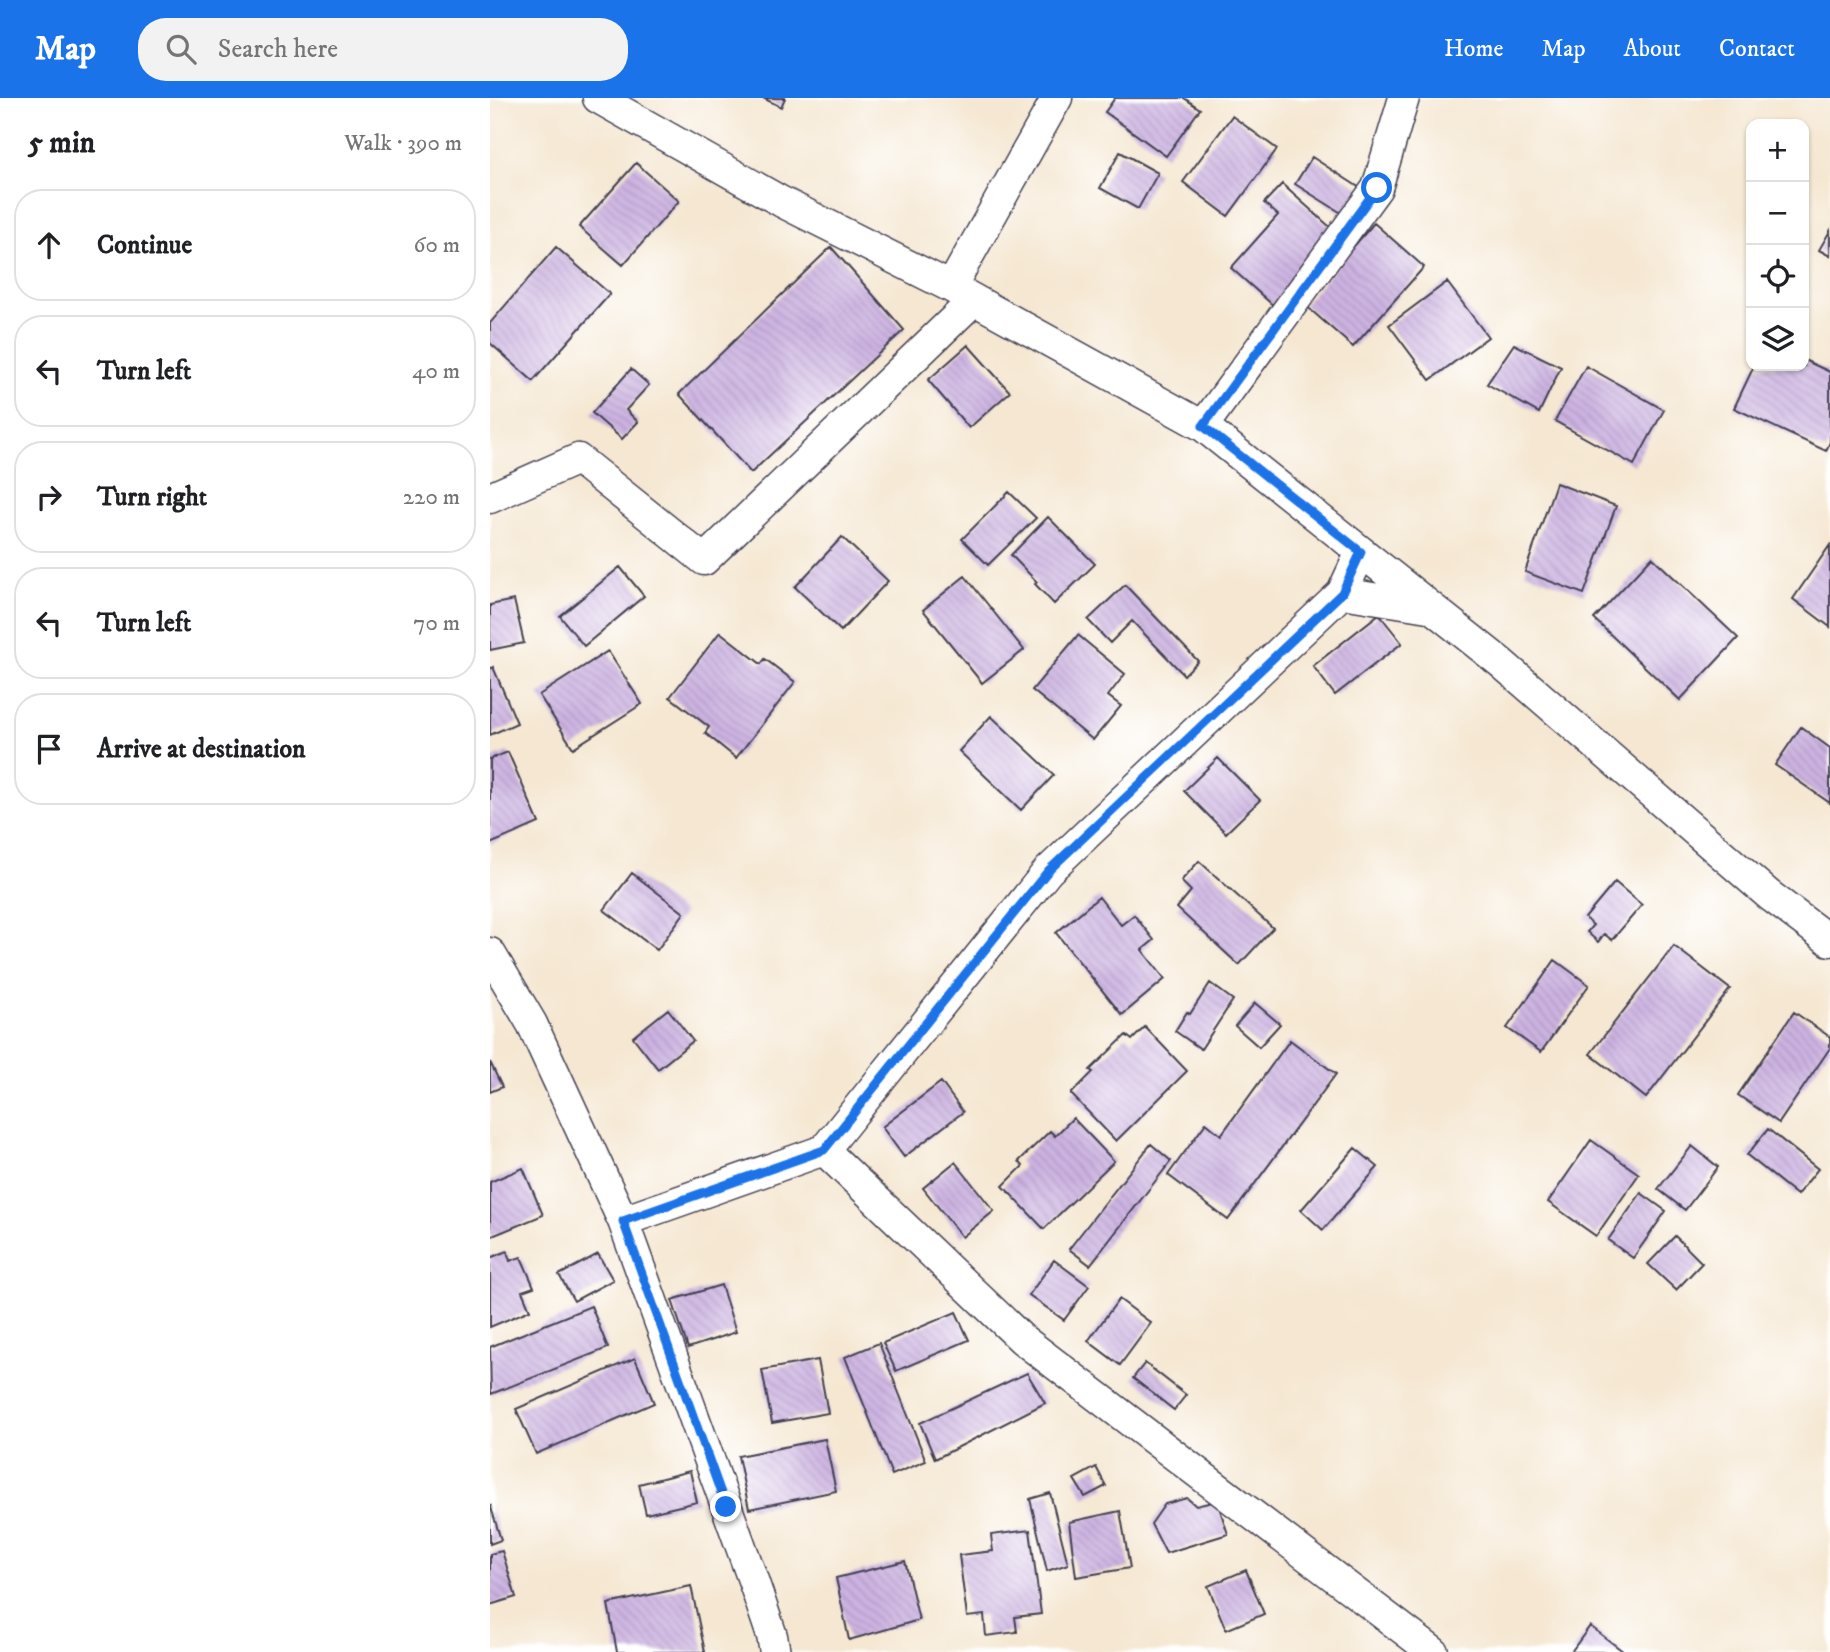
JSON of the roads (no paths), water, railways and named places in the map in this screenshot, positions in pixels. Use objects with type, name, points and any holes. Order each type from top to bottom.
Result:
[{"type":"street","points":[[598,98],[782,202],[963,294],[1203,426],[1500,662],[1769,895],[1830,941]]},
{"type":"street","points":[[490,498],[578,458],[704,560],[963,294],[1057,98]]},
{"type":"street","points":[[1203,426],[1377,188],[1404,98]]},
{"type":"street","points":[[623,1221],[824,1150],[1048,871],[1342,593],[1361,552]]},
{"type":"street","points":[[1342,593],[1430,607]]},
{"type":"street","points":[[490,953],[532,1024],[623,1221],[753,1580],[775,1652]]},
{"type":"street","points":[[824,1150],[1021,1339],[1433,1652]]}]
